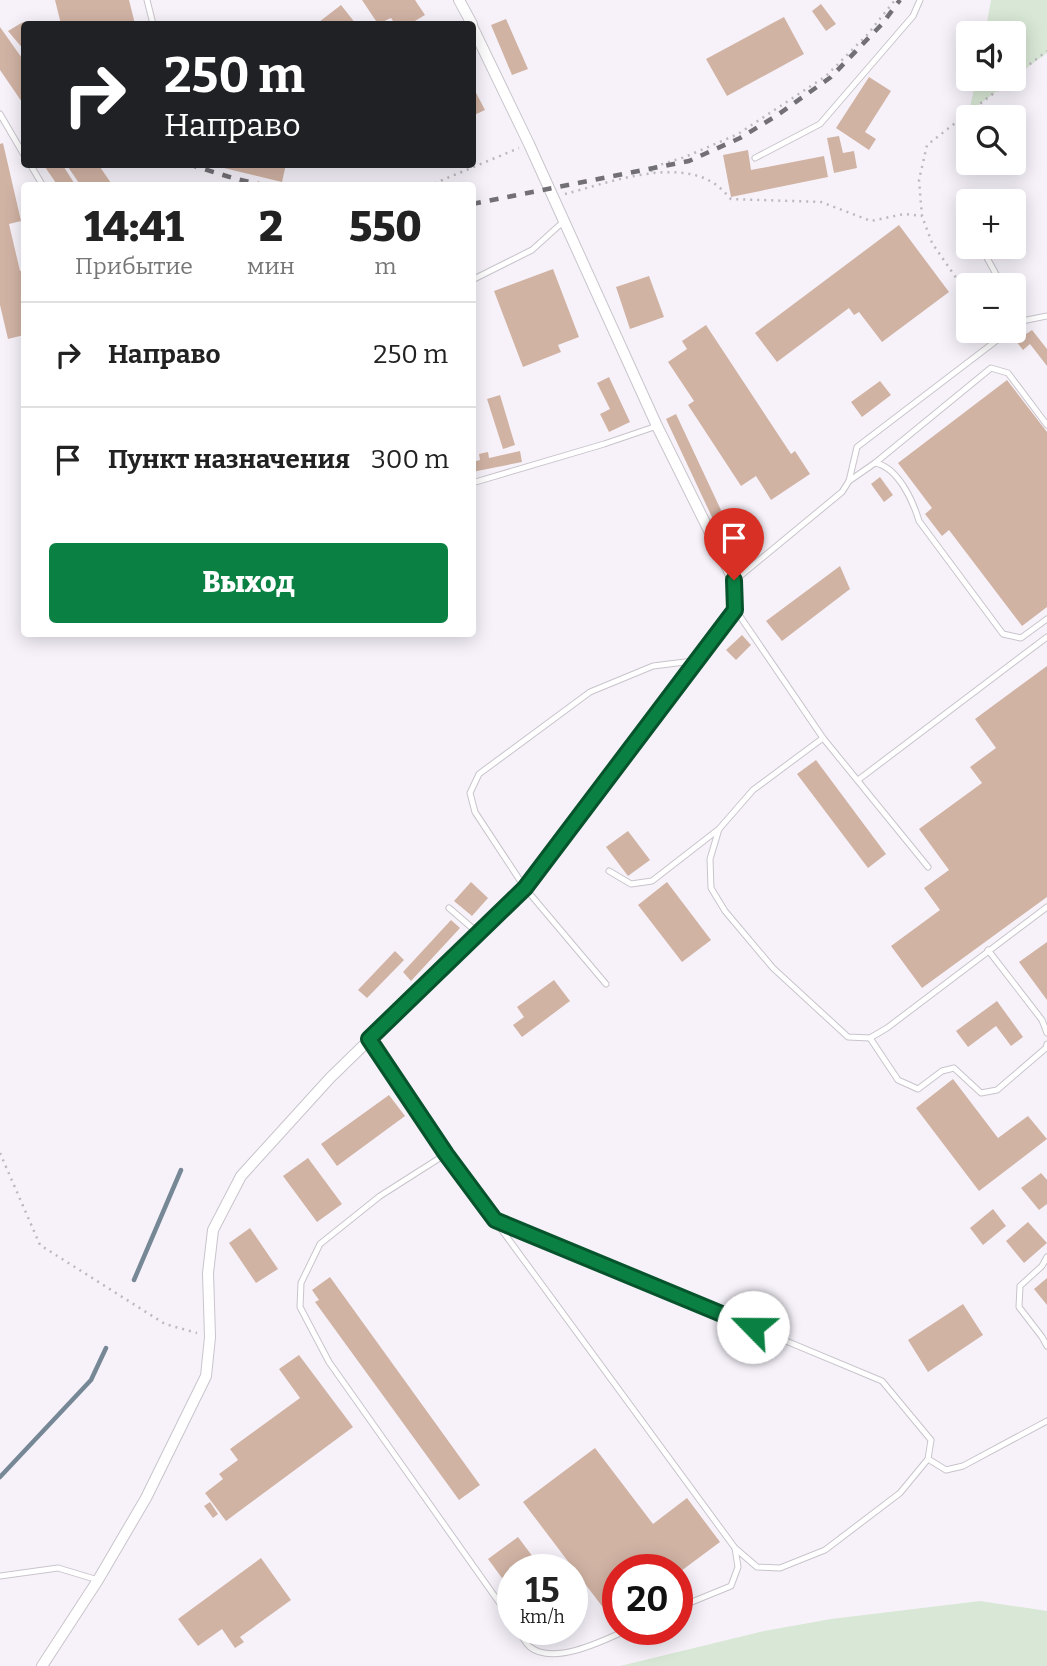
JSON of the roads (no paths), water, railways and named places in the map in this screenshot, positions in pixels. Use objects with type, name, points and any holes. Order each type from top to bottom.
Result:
[{"type":"street","points":[[459,0],[470,21]]},
{"type":"street","points":[[42,1666],[98,1580],[146,1497],[206,1376],[210,1337],[208,1273],[213,1230],[241,1176],[369,1039],[525,888],[735,610],[734,580],[657,426],[476,33]]},
{"type":"lane","points":[[147,0],[152,21]]},
{"type":"lane","points":[[755,158],[820,124],[913,16],[920,0]]},
{"type":"lane","points":[[0,114],[21,150]]},
{"type":"lane","points":[[476,278],[532,250],[563,222]]},
{"type":"lane","points":[[1026,320],[1047,316]]},
{"type":"lane","points":[[734,580],[842,492],[849,481],[858,447],[993,343]]},
{"type":"lane","points":[[849,481],[875,463],[991,368],[1008,373],[1047,425]]},
{"type":"lane","points":[[476,482],[657,426]]},
{"type":"lane","points":[[875,463],[884,464],[893,471],[915,508],[919,522],[1003,634],[1021,638],[1047,619]]},
{"type":"lane","points":[[735,610],[823,738],[928,867]]},
{"type":"lane","points":[[858,780],[1047,637]]},
{"type":"lane","points":[[606,984],[525,888],[475,812],[470,793],[479,774],[590,692],[653,666],[696,661]]},
{"type":"lane","points":[[609,871],[631,884],[652,881],[719,829],[753,790],[823,738]]},
{"type":"lane","points":[[719,829],[710,859],[711,888],[725,911],[773,968],[848,1037],[870,1038],[887,1028],[1047,907]]},
{"type":"lane","points":[[449,908],[478,933]]},
{"type":"lane","points":[[988,950],[1042,1020],[1047,1033]]},
{"type":"lane","points":[[870,1038],[898,1080],[918,1089],[942,1071],[954,1068],[981,1093],[998,1090],[1046,1048],[1047,1044]]},
{"type":"lane","points":[[369,1039],[446,1154],[735,1548],[757,1567],[780,1568],[825,1550],[900,1493],[928,1459],[931,1440],[882,1381],[495,1220]]},
{"type":"lane","points":[[446,1154],[380,1196],[320,1244],[301,1283],[300,1307],[329,1362],[497,1599]]},
{"type":"lane","points":[[1047,1257],[1042,1266],[1020,1286],[1019,1307],[1047,1346]]},
{"type":"lane","points":[[928,1459],[946,1470],[963,1466],[1047,1421]]},
{"type":"lane","points":[[693,1601],[731,1586],[738,1567],[735,1548]]},
{"type":"lane","points":[[0,1576],[58,1568],[98,1580]]},
{"type":"lane","points":[[529,1645],[552,1655],[590,1647],[602,1641]]},
{"type":"waterway","points":[[134,1280],[181,1170]]},
{"type":"waterway","points":[[0,1477],[91,1380],[106,1348]]},
{"type":"railway","points":[[476,203],[689,161],[740,138],[831,77],[882,24],[900,0]]},
{"type":"railway","points":[[201,168],[249,182]]}]
